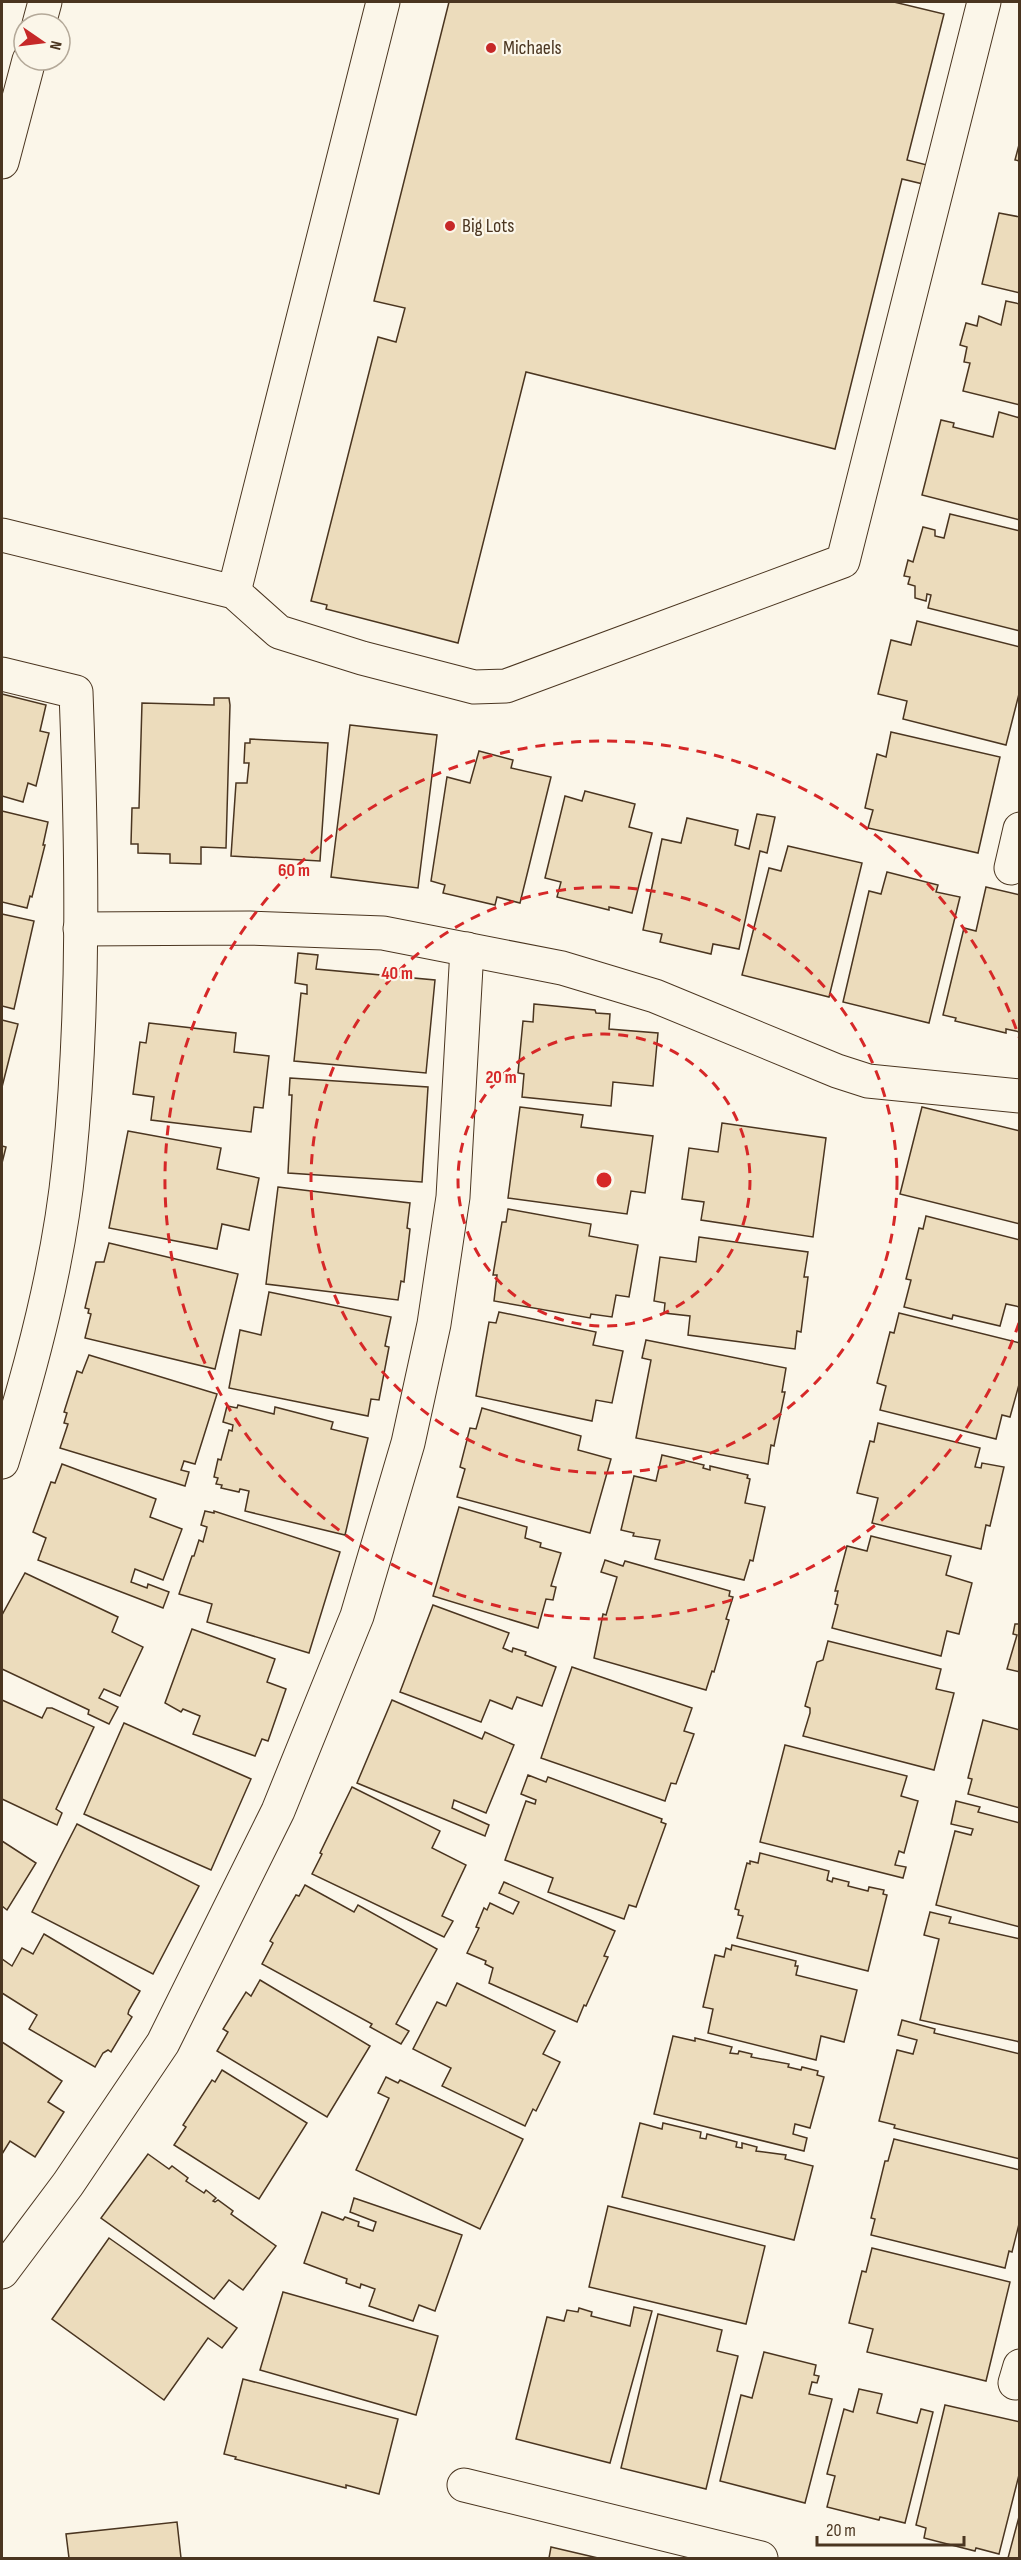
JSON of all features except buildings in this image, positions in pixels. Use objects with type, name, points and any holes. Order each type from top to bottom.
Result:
[{"type":"lane","points":[[234,592],[383,2]]},
{"type":"lane","points":[[2,534],[234,592],[279,632],[362,658],[474,687],[506,686],[843,561],[984,2]]},
{"type":"lane","points":[[2,162],[26,72]]},
{"type":"lane","points":[[2,674],[76,692],[81,831],[78,1058],[69,1165],[51,1282],[2,1462]]},
{"type":"lane","points":[[1011,868],[1020,830]]},
{"type":"lane","points":[[80,929],[250,928],[383,933],[562,968],[655,996],[837,1071],[868,1081],[1020,1096]]},
{"type":"lane","points":[[2,2272],[68,2184],[163,2043],[278,1811],[357,1616],[408,1443],[434,1324],[453,1197],[467,949]]},
{"type":"lane","points":[[464,2485],[761,2559]]},
{"type":"place","name":"Michaels","points":[[491,48]]},
{"type":"place","name":"Big Lots","points":[[450,226]]}]
